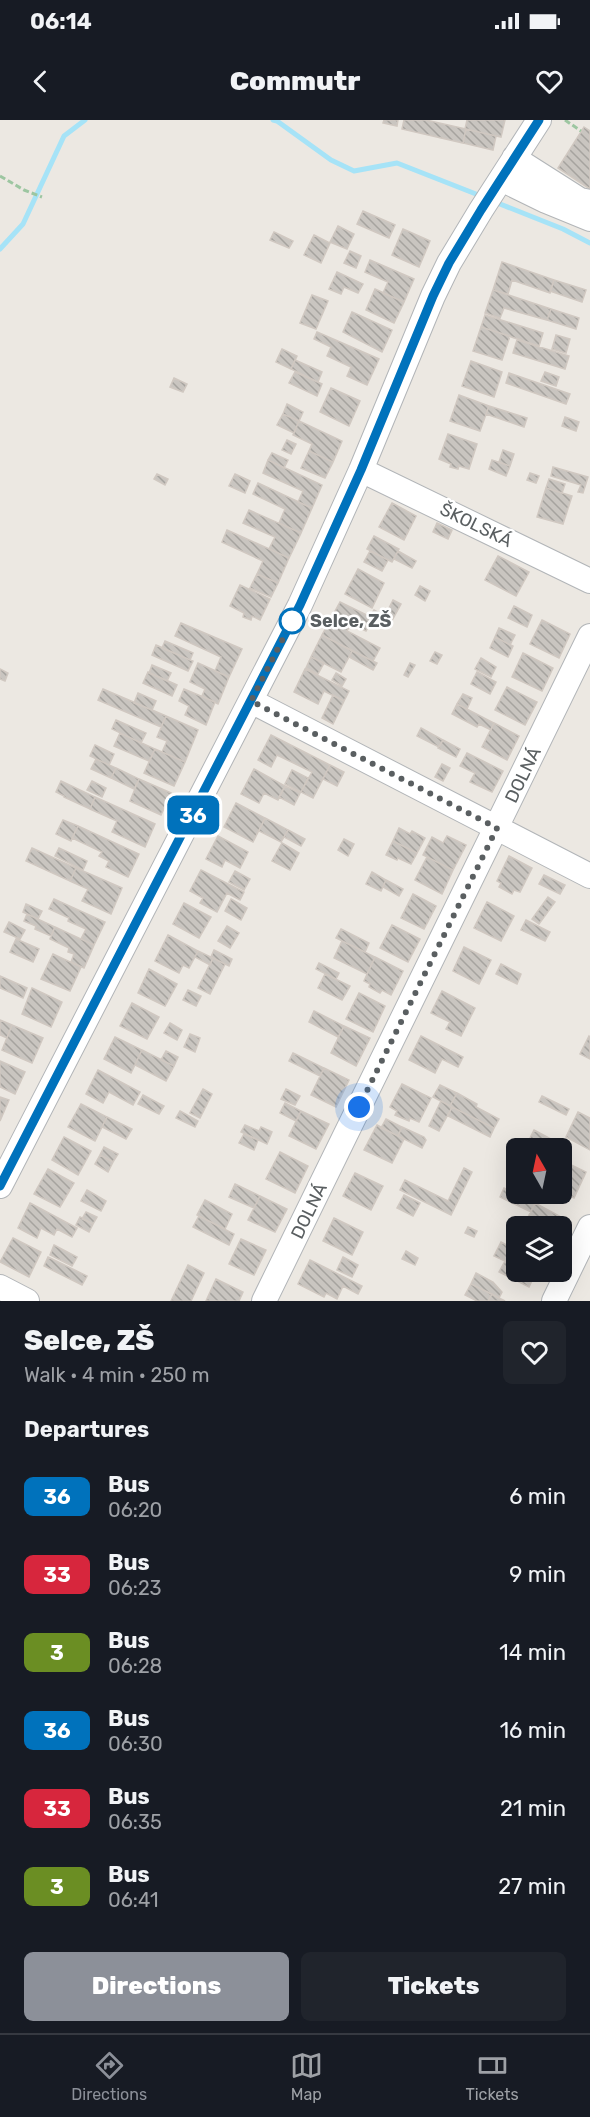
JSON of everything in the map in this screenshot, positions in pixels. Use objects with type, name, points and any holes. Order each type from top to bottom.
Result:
[{"type":"street","points":[[0,1186],[300,605],[361,470],[433,296],[449,263],[539,120]]},
{"type":"street","points":[[514,158],[580,200],[590,202]]},
{"type":"street","points":[[491,194],[546,201],[590,219]]},
{"type":"street","name":"ŠKOLSKÁ","points":[[361,470],[590,581]]},
{"type":"street","name":"DOLNÁ","points":[[264,1301],[590,636]]},
{"type":"street","points":[[251,701],[590,876]]},
{"type":"street","points":[[554,1301],[590,1227]]},
{"type":"street","points":[[0,1287],[25,1300]]},
{"type":"path","points":[[565,120],[582,131]]},
{"type":"path","points":[[0,176],[42,197]]},
{"type":"building","points":[[384,120],[398,120],[397,126],[383,123]]},
{"type":"building","points":[[404,120],[426,120],[466,129],[463,143],[402,129]]},
{"type":"building","points":[[467,120],[505,120],[501,137],[465,129]]},
{"type":"building","points":[[584,127],[590,131],[590,189],[558,168]]},
{"type":"building","points":[[466,129],[496,136],[493,150],[463,143]]},
{"type":"building","points":[[363,211],[395,225],[389,238],[357,224]]},
{"type":"building","points":[[338,226],[354,234],[347,249],[330,242]]},
{"type":"building","points":[[403,229],[430,241],[419,267],[392,255]]},
{"type":"building","points":[[274,232],[293,241],[289,248],[270,240]]},
{"type":"building","points":[[314,235],[330,243],[321,263],[304,255]]},
{"type":"building","points":[[350,251],[361,256],[356,268],[344,263]]},
{"type":"building","points":[[370,260],[414,279],[404,302],[383,293],[388,282],[365,272]]},
{"type":"building","points":[[502,262],[554,280],[550,293],[512,280],[508,294],[493,290]]},
{"type":"building","points":[[337,272],[363,284],[358,293],[344,287],[341,294],[329,289]]},
{"type":"building","points":[[554,280],[586,290],[582,302],[550,291]]},
{"type":"building","points":[[375,289],[404,302],[394,323],[366,310]]},
{"type":"building","points":[[493,290],[551,309],[547,320],[504,308],[500,318],[485,313]]},
{"type":"building","points":[[312,295],[328,301],[316,329],[300,323]]},
{"type":"building","points":[[551,309],[579,318],[576,329],[547,320]]},
{"type":"building","points":[[352,312],[392,330],[382,352],[343,332]]},
{"type":"building","points":[[485,315],[543,333],[539,346],[481,327]]},
{"type":"building","points":[[481,327],[510,336],[502,360],[473,351]]},
{"type":"building","points":[[317,332],[379,359],[367,385],[347,376],[351,367],[327,356],[331,347],[314,339]]},
{"type":"building","points":[[556,335],[570,339],[566,353],[552,349]]},
{"type":"building","points":[[517,340],[569,356],[565,369],[513,353]]},
{"type":"building","points":[[282,349],[297,356],[291,369],[276,362]]},
{"type":"building","points":[[295,360],[322,372],[318,382],[291,369]]},
{"type":"building","points":[[471,361],[502,372],[494,397],[462,386]]},
{"type":"building","points":[[295,372],[322,384],[317,396],[289,383]]},
{"type":"building","points":[[545,372],[559,377],[556,386],[541,381]]},
{"type":"building","points":[[509,373],[570,394],[566,404],[506,383]]},
{"type":"building","points":[[174,378],[187,384],[183,392],[170,387]]},
{"type":"building","points":[[331,388],[360,401],[349,426],[320,412]]},
{"type":"building","points":[[459,395],[489,406],[480,431],[450,421]]},
{"type":"building","points":[[287,404],[303,412],[299,421],[283,414]]},
{"type":"building","points":[[489,406],[527,418],[524,427],[486,414]]},
{"type":"building","points":[[283,414],[299,421],[294,433],[277,425]]},
{"type":"building","points":[[565,417],[579,422],[576,431],[562,426]]},
{"type":"building","points":[[299,421],[342,441],[333,462],[309,451],[312,444],[293,435]]},
{"type":"building","points":[[448,434],[477,444],[469,469],[459,466],[458,469],[450,467],[451,464],[439,459]]},
{"type":"building","points":[[287,440],[296,444],[291,454],[282,450]]},
{"type":"building","points":[[503,450],[514,454],[510,466],[499,462]]},
{"type":"building","points":[[309,451],[333,462],[325,478],[301,468]]},
{"type":"building","points":[[272,453],[288,460],[284,468],[268,460]]},
{"type":"building","points":[[268,460],[322,485],[312,508],[298,502],[303,491],[263,473]]},
{"type":"building","points":[[492,460],[510,466],[506,476],[489,469]]},
{"type":"building","points":[[553,467],[588,477],[583,493],[578,492],[581,485],[551,476]]},
{"type":"building","points":[[530,473],[539,476],[536,483],[527,480]]},
{"type":"building","points":[[157,474],[168,479],[165,485],[154,479]]},
{"type":"building","points":[[235,474],[250,481],[245,493],[229,486]]},
{"type":"building","points":[[549,479],[565,484],[562,493],[546,488]]},
{"type":"building","points":[[258,483],[312,508],[301,533],[279,523],[285,509],[253,494]]},
{"type":"building","points":[[546,488],[572,496],[563,524],[537,517]]},
{"type":"building","points":[[392,503],[416,516],[404,540],[379,527]]},
{"type":"building","points":[[249,510],[301,533],[289,558],[269,549],[275,537],[243,523]]},
{"type":"building","points":[[437,523],[452,530],[448,539],[433,532]]},
{"type":"building","points":[[227,530],[289,558],[278,583],[257,574],[263,561],[222,542]]},
{"type":"building","points":[[374,536],[399,549],[392,562],[367,549]]},
{"type":"building","points":[[370,551],[388,560],[382,571],[364,562]]},
{"type":"building","points":[[398,551],[416,561],[412,568],[394,559]]},
{"type":"building","points":[[498,556],[529,572],[516,596],[485,580]]},
{"type":"building","points":[[358,569],[384,583],[372,608],[345,594]]},
{"type":"building","points":[[257,574],[278,583],[271,597],[250,588]]},
{"type":"building","points":[[240,585],[270,599],[260,620],[252,616],[251,620],[243,617],[244,613],[230,606]]},
{"type":"building","points":[[420,586],[430,591],[425,601],[415,595]]},
{"type":"building","points":[[393,600],[401,604],[389,626],[370,616],[374,610],[385,616]]},
{"type":"building","points":[[340,602],[373,618],[366,631],[351,624],[347,631],[380,648],[373,661],[322,635]]},
{"type":"building","points":[[514,606],[532,615],[527,627],[508,618]]},
{"type":"building","points":[[542,620],[570,634],[559,658],[530,644]]},
{"type":"building","points":[[181,623],[242,649],[229,677],[215,671],[221,657],[175,636]]},
{"type":"building","points":[[499,628],[515,635],[510,645],[495,637]]},
{"type":"building","points":[[322,635],[352,651],[341,672],[311,657]]},
{"type":"building","points":[[495,637],[513,646],[508,657],[490,648]]},
{"type":"building","points":[[165,641],[193,653],[190,660],[162,648]]},
{"type":"building","points":[[156,645],[193,661],[188,671],[152,655]]},
{"type":"building","points":[[352,651],[377,663],[373,670],[349,657]]},
{"type":"building","points":[[435,652],[442,655],[437,664],[430,661]]},
{"type":"building","points":[[523,653],[553,668],[542,691],[512,677]]},
{"type":"building","points":[[311,657],[324,663],[318,674],[306,668]]},
{"type":"building","points":[[481,658],[496,667],[491,677],[475,669]]},
{"type":"building","points":[[198,663],[229,677],[218,704],[202,696],[205,689],[190,682]]},
{"type":"building","points":[[410,663],[415,665],[408,677],[404,675]]},
{"type":"building","points":[[152,665],[171,673],[167,681],[149,673]]},
{"type":"building","points":[[0,669],[8,673],[5,681],[0,679]]},
{"type":"building","points":[[305,669],[349,691],[344,701],[324,691],[318,704],[294,692]]},
{"type":"building","points":[[148,672],[177,685],[172,696],[143,683]]},
{"type":"building","points":[[477,672],[496,682],[490,694],[471,684]]},
{"type":"building","points":[[336,673],[346,679],[342,686],[332,680]]},
{"type":"building","points":[[507,687],[537,702],[525,725],[495,710]]},
{"type":"building","points":[[103,689],[166,716],[161,727],[98,700]]},
{"type":"building","points":[[184,689],[215,702],[206,725],[185,715],[189,706],[179,701]]},
{"type":"building","points":[[138,693],[156,701],[152,710],[134,703]]},
{"type":"building","points":[[463,694],[472,698],[467,709],[457,704]]},
{"type":"building","points":[[333,695],[344,701],[333,724],[322,718]]},
{"type":"building","points":[[457,704],[494,723],[491,730],[479,724],[477,727],[452,714]]},
{"type":"building","points":[[166,716],[198,730],[185,762],[162,752],[167,741],[157,737]]},
{"type":"building","points":[[116,720],[146,733],[141,743],[112,729]]},
{"type":"building","points":[[494,723],[519,736],[507,760],[482,747]]},
{"type":"building","points":[[421,728],[443,740],[439,747],[417,736]]},
{"type":"building","points":[[120,733],[155,749],[149,761],[114,746]]},
{"type":"building","points":[[271,735],[330,765],[313,798],[301,792],[312,772],[277,755],[271,767],[258,760]]},
{"type":"building","points":[[443,740],[460,749],[456,757],[438,748]]},
{"type":"building","points":[[95,745],[114,754],[109,765],[90,756]]},
{"type":"building","points":[[155,749],[185,762],[174,786],[144,773]]},
{"type":"building","points":[[467,753],[503,771],[492,792],[470,782],[475,773],[460,766]]},
{"type":"building","points":[[96,759],[116,768],[111,778],[91,769]]},
{"type":"building","points":[[442,764],[450,768],[443,781],[435,777]]},
{"type":"building","points":[[330,765],[344,772],[337,786],[323,779]]},
{"type":"building","points":[[116,768],[139,779],[134,789],[111,778]]},
{"type":"building","points":[[254,769],[285,786],[278,800],[264,793],[259,803],[241,794]]},
{"type":"building","points":[[292,770],[308,778],[301,792],[285,784]]},
{"type":"building","points":[[139,779],[171,793],[161,815],[130,801]]},
{"type":"building","points":[[61,781],[95,797],[90,809],[56,792]]},
{"type":"building","points":[[92,781],[106,788],[102,797],[87,790]]},
{"type":"building","points":[[285,786],[300,793],[294,805],[279,797]]},
{"type":"building","points":[[95,797],[155,824],[145,847],[112,832],[117,821],[90,809]]},
{"type":"building","points":[[236,803],[265,818],[253,842],[224,827]]},
{"type":"building","points":[[265,818],[288,830],[281,842],[259,831]]},
{"type":"building","points":[[63,820],[78,826],[71,841],[56,834]]},
{"type":"building","points":[[78,826],[139,854],[128,877],[106,867],[109,861],[99,856],[102,852],[72,838]]},
{"type":"building","points":[[399,828],[410,834],[412,831],[425,838],[417,853],[393,841]]},
{"type":"building","points":[[288,830],[305,839],[301,846],[284,837]]},
{"type":"building","points":[[218,836],[248,852],[240,868],[225,860],[222,867],[206,859]]},
{"type":"building","points":[[447,836],[466,845],[453,870],[423,855],[432,837],[443,843]]},
{"type":"building","points":[[344,839],[354,844],[348,856],[338,850]]},
{"type":"building","points":[[393,841],[417,853],[411,864],[386,855]]},
{"type":"building","points":[[282,843],[299,853],[290,870],[272,861]]},
{"type":"building","points":[[32,848],[76,868],[70,881],[26,861]]},
{"type":"building","points":[[59,848],[87,861],[83,870],[55,856]]},
{"type":"building","points":[[509,856],[532,868],[520,892],[514,890],[512,894],[499,887],[501,883],[497,881]]},
{"type":"building","points":[[427,857],[453,870],[442,894],[415,880]]},
{"type":"building","points":[[76,868],[122,888],[111,914],[82,901],[88,889],[70,881]]},
{"type":"building","points":[[201,870],[244,892],[240,900],[227,893],[217,912],[200,903],[203,898],[190,891]]},
{"type":"building","points":[[235,871],[250,879],[244,890],[229,882]]},
{"type":"building","points":[[372,872],[386,880],[381,891],[366,884]]},
{"type":"building","points":[[544,875],[565,885],[560,894],[539,884]]},
{"type":"building","points":[[386,880],[403,889],[399,896],[383,887]]},
{"type":"building","points":[[413,894],[436,906],[424,929],[401,918]]},
{"type":"building","points":[[548,897],[555,902],[539,924],[532,919]]},
{"type":"building","points":[[54,899],[105,922],[94,945],[81,939],[86,929],[49,909]]},
{"type":"building","points":[[231,899],[247,908],[241,920],[225,911]]},
{"type":"building","points":[[487,902],[514,916],[501,941],[474,928]]},
{"type":"building","points":[[184,903],[211,917],[199,938],[173,924]]},
{"type":"building","points":[[26,904],[42,911],[38,919],[23,912]]},
{"type":"building","points":[[27,914],[55,927],[51,936],[24,921]]},
{"type":"building","points":[[526,920],[550,932],[545,941],[521,930]]},
{"type":"building","points":[[9,922],[25,930],[20,939],[4,932]]},
{"type":"building","points":[[392,925],[420,939],[408,962],[380,948]]},
{"type":"building","points":[[227,926],[239,933],[230,948],[218,941]]},
{"type":"building","points":[[55,927],[94,945],[84,968],[71,962],[74,954],[68,952],[69,948],[50,939]]},
{"type":"building","points":[[341,929],[369,943],[365,952],[336,938]]},
{"type":"building","points":[[168,935],[198,951],[189,968],[183,965],[179,973],[155,961]]},
{"type":"building","points":[[16,939],[39,949],[33,962],[10,952]]},
{"type":"building","points":[[342,941],[375,957],[367,974],[334,958]]},
{"type":"building","points":[[464,947],[491,960],[479,984],[453,971]]},
{"type":"building","points":[[214,950],[232,959],[229,966],[211,957]]},
{"type":"building","points":[[198,951],[213,958],[210,965],[195,957]]},
{"type":"building","points":[[53,954],[81,967],[70,991],[41,979]]},
{"type":"building","points":[[375,957],[403,971],[391,995],[382,990],[380,993],[364,981]]},
{"type":"building","points":[[213,958],[225,964],[210,994],[198,988]]},
{"type":"building","points":[[319,963],[339,973],[336,979],[316,969]]},
{"type":"building","points":[[501,964],[521,974],[517,984],[496,974]]},
{"type":"building","points":[[149,969],[177,984],[165,1006],[138,993]]},
{"type":"building","points":[[325,974],[350,986],[342,1000],[318,988]]},
{"type":"building","points":[[0,976],[27,988],[23,998],[0,988]]},
{"type":"building","points":[[32,988],[62,1002],[51,1027],[22,1014]]},
{"type":"building","points":[[188,990],[201,996],[196,1006],[183,1000]]},
{"type":"building","points":[[442,991],[475,1008],[461,1036],[446,1029],[450,1022],[431,1013]]},
{"type":"building","points":[[359,993],[385,1006],[373,1032],[346,1019]]},
{"type":"building","points":[[132,1003],[159,1017],[147,1039],[120,1026]]},
{"type":"building","points":[[314,1011],[344,1026],[338,1037],[309,1022]]},
{"type":"building","points":[[0,1020],[12,1025],[7,1038],[0,1035]]},
{"type":"building","points":[[170,1023],[182,1030],[177,1040],[164,1033]]},
{"type":"building","points":[[12,1025],[43,1038],[32,1063],[2,1050]]},
{"type":"building","points":[[344,1026],[370,1038],[356,1066],[331,1053]]},
{"type":"building","points":[[190,1034],[200,1038],[195,1052],[184,1047]]},
{"type":"building","points":[[421,1036],[463,1057],[458,1067],[442,1059],[435,1073],[409,1060]]},
{"type":"building","points":[[115,1037],[142,1050],[131,1073],[104,1059]]},
{"type":"building","points":[[590,1037],[590,1059],[580,1054]]},
{"type":"building","points":[[142,1050],[174,1066],[166,1081],[135,1065]]},
{"type":"building","points":[[166,1051],[178,1057],[174,1066],[161,1060]]},
{"type":"building","points":[[293,1053],[324,1068],[320,1076],[289,1061]]},
{"type":"building","points":[[0,1061],[25,1072],[15,1094],[0,1087]]},
{"type":"building","points":[[324,1068],[349,1080],[336,1107],[311,1095]]},
{"type":"building","points":[[98,1070],[140,1092],[133,1105],[109,1092],[103,1103],[86,1094]]},
{"type":"building","points":[[402,1084],[431,1098],[419,1122],[410,1118],[409,1121],[395,1115],[397,1111],[390,1107]]},
{"type":"building","points":[[440,1085],[457,1093],[450,1106],[433,1097]]},
{"type":"building","points":[[203,1089],[212,1094],[200,1118],[190,1113]]},
{"type":"building","points":[[286,1089],[300,1096],[295,1105],[281,1099]]},
{"type":"building","points":[[457,1093],[477,1104],[476,1107],[499,1119],[494,1128],[450,1106]]},
{"type":"building","points":[[143,1095],[164,1106],[159,1114],[138,1104]]},
{"type":"building","points":[[542,1096],[569,1109],[566,1115],[539,1102]]},
{"type":"building","points":[[0,1097],[9,1100],[0,1121]]},
{"type":"building","points":[[441,1101],[452,1107],[439,1131],[429,1126]]},
{"type":"building","points":[[285,1103],[301,1111],[296,1121],[280,1113]]},
{"type":"building","points":[[81,1104],[107,1117],[95,1141],[68,1127]]},
{"type":"building","points":[[452,1107],[494,1128],[490,1137],[448,1116]]},
{"type":"building","points":[[180,1111],[198,1121],[195,1127],[176,1118]]},
{"type":"building","points":[[301,1111],[329,1124],[316,1149],[289,1136]]},
{"type":"building","points":[[578,1112],[590,1118],[590,1150],[572,1140],[572,1138],[566,1137]]},
{"type":"building","points":[[107,1117],[132,1129],[126,1139],[102,1127]]},
{"type":"building","points":[[386,1119],[402,1127],[398,1136],[381,1128]]},
{"type":"building","points":[[245,1125],[259,1131],[261,1127],[272,1132],[267,1144],[241,1132]]},
{"type":"building","points":[[377,1125],[404,1139],[392,1163],[364,1150]]},
{"type":"building","points":[[402,1127],[424,1137],[426,1140],[422,1148],[398,1136]]},
{"type":"building","points":[[534,1130],[549,1138],[530,1138]]},
{"type":"building","points":[[244,1134],[258,1140],[254,1150],[239,1143]]},
{"type":"building","points":[[64,1137],[91,1151],[78,1175],[52,1160]]},
{"type":"building","points":[[104,1147],[118,1154],[113,1162],[100,1155]]},
{"type":"building","points":[[280,1152],[308,1166],[295,1193],[266,1179]]},
{"type":"building","points":[[100,1155],[113,1162],[108,1172],[95,1164]]},
{"type":"building","points":[[572,1165],[586,1172],[574,1198],[572,1197]]},
{"type":"building","points":[[464,1168],[472,1172],[451,1215],[400,1190],[405,1180],[448,1201]]},
{"type":"building","points":[[48,1169],[74,1183],[60,1207],[34,1194]]},
{"type":"building","points":[[355,1173],[383,1186],[371,1210],[343,1196]]},
{"type":"building","points":[[235,1184],[260,1196],[254,1208],[229,1197]]},
{"type":"building","points":[[504,1188],[506,1189],[506,1200],[500,1197]]},
{"type":"building","points":[[87,1190],[106,1201],[101,1211],[81,1201]]},
{"type":"building","points":[[404,1195],[420,1203],[413,1216],[397,1208]]},
{"type":"building","points":[[260,1196],[287,1209],[275,1232],[248,1220]]},
{"type":"building","points":[[205,1200],[232,1214],[225,1229],[197,1215]]},
{"type":"building","points":[[30,1203],[77,1228],[72,1237],[57,1229],[54,1235],[41,1228],[37,1238],[18,1228]]},
{"type":"building","points":[[514,1204],[535,1204],[531,1212]]},
{"type":"building","points":[[534,1204],[537,1204],[559,1216],[528,1216]]},
{"type":"building","points":[[86,1212],[97,1217],[93,1224],[82,1219]]},
{"type":"building","points":[[199,1216],[234,1234],[229,1245],[193,1227]]},
{"type":"building","points":[[80,1217],[93,1224],[89,1232],[76,1225]]},
{"type":"building","points":[[334,1218],[363,1232],[352,1255],[323,1241]]},
{"type":"building","points":[[468,1227],[477,1231],[474,1237],[465,1233]]},
{"type":"building","points":[[13,1238],[41,1252],[29,1277],[0,1262]]},
{"type":"building","points":[[241,1239],[266,1250],[254,1275],[229,1264]]},
{"type":"building","points":[[501,1242],[506,1245],[506,1276],[499,1272],[505,1261],[494,1256]]},
{"type":"building","points":[[54,1245],[77,1257],[72,1266],[50,1255]]},
{"type":"building","points":[[406,1251],[418,1258],[415,1265],[402,1259]]},
{"type":"building","points":[[48,1257],[87,1276],[82,1285],[44,1266]]},
{"type":"building","points":[[343,1257],[358,1265],[352,1277],[337,1270]]},
{"type":"building","points":[[310,1260],[362,1286],[358,1294],[343,1286],[337,1299],[326,1293],[324,1297],[298,1284]]},
{"type":"building","points":[[188,1265],[204,1273],[191,1301],[171,1301]]},
{"type":"building","points":[[476,1273],[493,1282],[502,1292],[499,1298],[471,1284]]},
{"type":"building","points":[[216,1279],[243,1292],[239,1301],[206,1301]]},
{"type":"building","points":[[519,1282],[531,1282],[529,1287]]},
{"type":"building","points":[[471,1284],[492,1294],[488,1301],[477,1301],[465,1295]]},
{"type":"building","points":[[492,1294],[499,1298],[505,1301],[488,1301]]},
{"type":"waterway","points":[[0,249],[23,224],[64,136],[85,120]]},
{"type":"waterway","points":[[273,120],[331,160],[354,171],[397,163],[481,196]]},
{"type":"waterway","points":[[495,202],[563,229],[590,243]]},
{"type":"bus line","name":"36","points":[[0,1186],[300,605],[361,470],[433,296],[449,263],[539,120]]},
{"type":"place","name":"Selce, ZŠ","points":[[292,621]]},
{"type":"route","points":[[292,621],[251,701],[497,828],[359,1107]]}]
